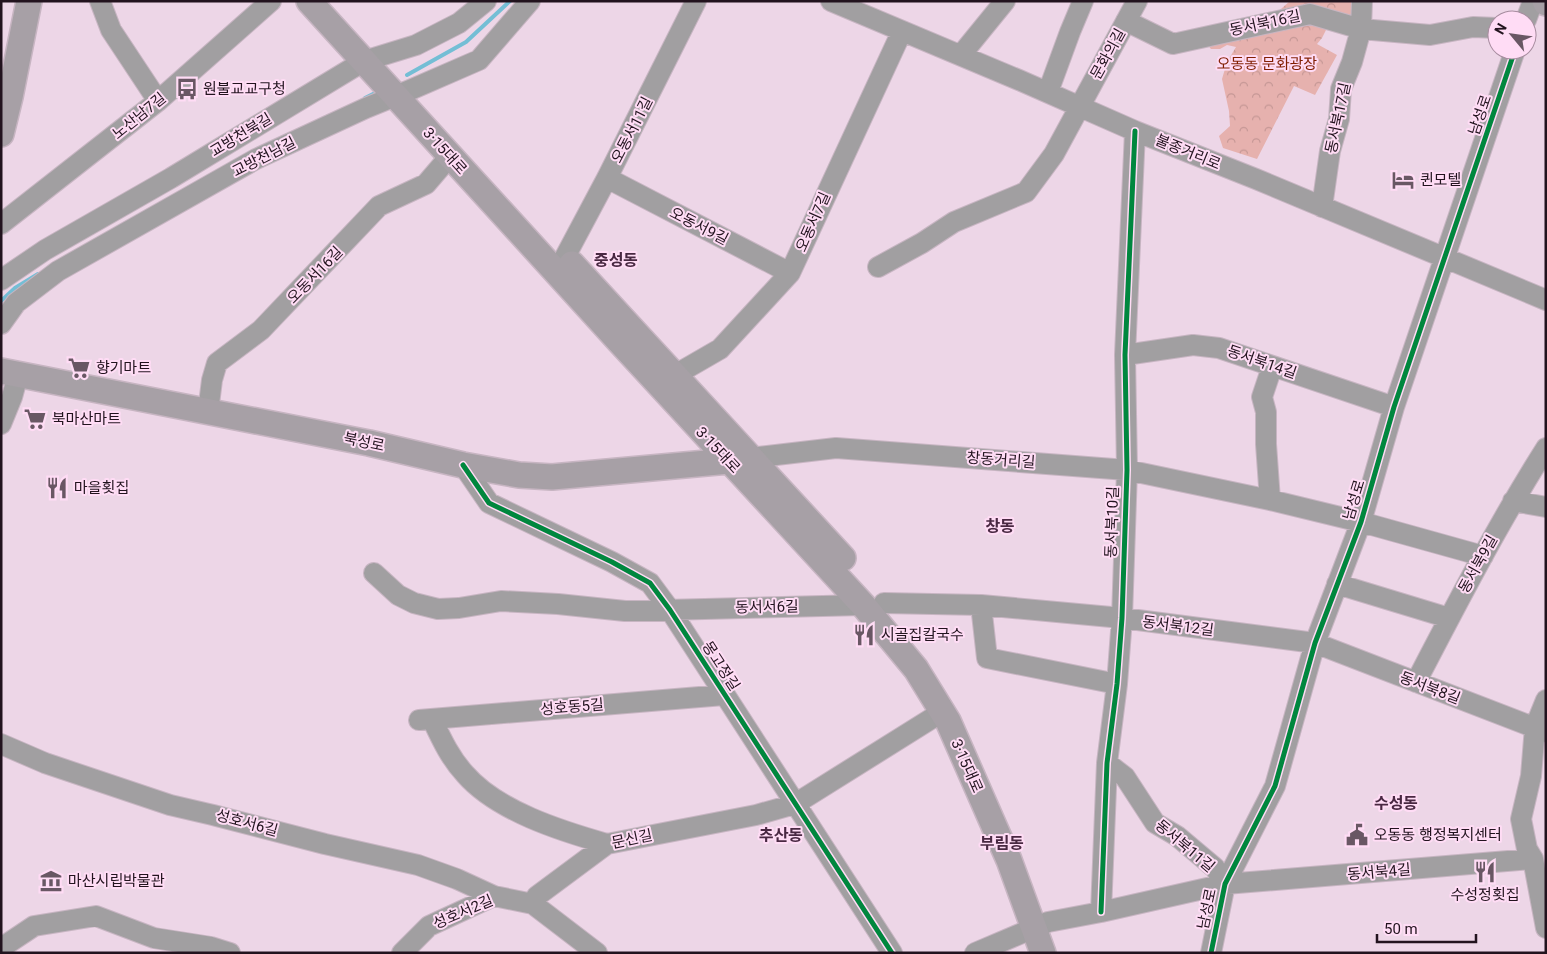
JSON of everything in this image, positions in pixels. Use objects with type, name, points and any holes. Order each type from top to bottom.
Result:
[{"type":"main road","points":[[1,134],[6,97],[29,1]]},
{"type":"main road","name":"3·15대로","points":[[309,1],[372,59],[403,93],[565,257],[675,376],[740,459]]},
{"type":"main road","name":"3·15대로","points":[[328,1],[372,59]]},
{"type":"main road","name":"3·15대로","points":[[403,93],[450,156],[740,459],[928,660],[961,718],[1023,857],[1041,925],[1043,953]]},
{"type":"main road","name":"북성로","points":[[9,373],[369,443],[463,465],[519,475],[552,477],[740,459]]},
{"type":"main road","name":"3·15대로","points":[[874,604],[948,721],[1009,860],[1041,925],[1062,953]]},
{"type":"street","points":[[100,1],[111,30],[158,101]]},
{"type":"street","name":"노산남7길","points":[[1,224],[158,101],[271,1]]},
{"type":"street","name":"교방천북길","points":[[1,280],[45,250],[372,59],[416,45],[459,23],[486,1]]},
{"type":"street","name":"교방천남길","points":[[1,324],[16,303],[58,271],[256,159],[366,108],[479,60],[530,1]]},
{"type":"street","name":"오동서11길","points":[[565,257],[696,1]]},
{"type":"street","points":[[961,55],[1005,1]]},
{"type":"street","points":[[1048,92],[1083,1]]},
{"type":"street","name":"문화의길","points":[[878,267],[915,247],[954,222],[1026,192],[1054,154],[1137,1]]},
{"type":"street","name":"동서북17길","points":[[1322,207],[1330,151],[1339,119],[1341,89],[1352,62],[1361,29],[1362,1]]},
{"type":"street","name":"불종거리로","points":[[838,3],[1135,131],[1546,300]]},
{"type":"street","name":"동서북16길","points":[[1126,21],[1173,44],[1310,14],[1361,29],[1430,35],[1473,27],[1487,28]]},
{"type":"street","name":"오동서7길","points":[[675,376],[720,349],[790,273],[902,31]]},
{"type":"street","name":"남성로","points":[[1211,953],[1225,884],[1275,786],[1315,643],[1361,522],[1394,407],[1512,60]]},
{"type":"street","name":"동서북10길","points":[[1101,912],[1107,763],[1117,684],[1122,618],[1127,470],[1125,355],[1135,131]]},
{"type":"street","name":"오동서16길","points":[[208,412],[212,380],[217,363],[262,330],[380,206],[426,184],[450,156]]},
{"type":"street","name":"오동서9길","points":[[607,178],[790,273]]},
{"type":"street","name":"동서북14길","points":[[1125,355],[1193,345],[1219,348],[1394,407]]},
{"type":"street","points":[[1270,500],[1266,412],[1262,397],[1272,367]]},
{"type":"street","points":[[1,424],[12,397],[9,373]]},
{"type":"street","name":"창동거리길","points":[[740,459],[836,448],[1127,470],[1270,500],[1361,522],[1483,556]]},
{"type":"street","name":"동서북9길","points":[[1416,682],[1513,501],[1546,448]]},
{"type":"street","name":"몽고정길","points":[[463,465],[489,503],[612,562],[650,583],[670,610],[892,953]]},
{"type":"street","points":[[1513,501],[1546,507]]},
{"type":"street","name":"동서서6길","points":[[374,573],[398,595],[414,603],[438,609],[460,608],[501,601],[558,604],[625,611],[874,604]]},
{"type":"street","points":[[1337,584],[1449,618]]},
{"type":"street","name":"동서북12길","points":[[874,604],[981,605],[1122,618],[1315,643]]},
{"type":"street","points":[[981,605],[987,658],[1117,684]]},
{"type":"street","name":"동서북8길","points":[[1315,643],[1540,730]]},
{"type":"street","name":"성호동5길","points":[[607,844],[572,834],[527,816],[499,802],[465,774],[426,719],[724,695]]},
{"type":"street","points":[[1546,700],[1521,819],[1527,849],[1533,859],[1546,928]]},
{"type":"street","name":"문신길","points":[[533,904],[537,896],[607,844],[756,814],[795,804],[942,712]]},
{"type":"street","name":"성호서6길","points":[[1,744],[45,763],[170,805],[418,865],[457,879],[494,896]]},
{"type":"street","name":"동서북11길","points":[[1107,763],[1125,778],[1155,823],[1177,836],[1215,868],[1225,884]]},
{"type":"street","name":"동서북4길","points":[[1225,884],[1533,859]]},
{"type":"street","points":[[975,953],[1041,925],[1225,884]]},
{"type":"street","name":"성호서2길","points":[[402,953],[429,926],[494,896],[533,904]]},
{"type":"street","points":[[533,904],[589,950]]},
{"type":"street","points":[[1,948],[34,926],[96,916],[154,938],[211,947],[230,953]]},
{"type":"green space","name":"오동동 문화광장","points":[[1290,1],[1359,1],[1357,22],[1331,20],[1317,44],[1337,55],[1315,95],[1294,86],[1257,159],[1223,148],[1219,136],[1230,126],[1229,111],[1222,79],[1227,62],[1236,47],[1227,45],[1220,49],[1211,49],[1206,43],[1273,16]]},
{"type":"waterway","points":[[407,75],[466,42],[510,1]]},
{"type":"waterway","points":[[365,98],[379,91]]},
{"type":"waterway","points":[[1,301],[15,288],[38,274]]},
{"type":"cycle path","points":[[1211,953],[1225,884],[1275,786],[1315,643],[1361,522],[1394,407],[1512,60]]},
{"type":"cycle path","points":[[1101,912],[1107,763],[1117,684],[1122,618],[1127,470],[1125,355],[1135,131]]},
{"type":"cycle path","points":[[463,465],[489,503],[612,562],[650,583],[670,610],[892,953]]},
{"type":"place","name":"원불교교구청","points":[[187,89]]},
{"type":"place","name":"퀸모텔","points":[[1403,180]]},
{"type":"place","name":"향기마트","points":[[79,368]]},
{"type":"place","name":"북마산마트","points":[[35,419]]},
{"type":"place","name":"마을횟집","points":[[57,488]]},
{"type":"place","name":"시골집칼국수","points":[[864,635]]},
{"type":"place","name":"오동동 행정복지센터","points":[[1357,835]]},
{"type":"place","name":"수성정횟집","points":[[1485,872]]},
{"type":"place","name":"마산시립박물관","points":[[51,881]]},
{"type":"district","name":"중성동","points":[[616,260]]},
{"type":"district","name":"창동","points":[[1000,526]]},
{"type":"district","name":"수성동","points":[[1396,803]]},
{"type":"district","name":"추산동","points":[[781,835]]},
{"type":"district","name":"부림동","points":[[1002,843]]}]
